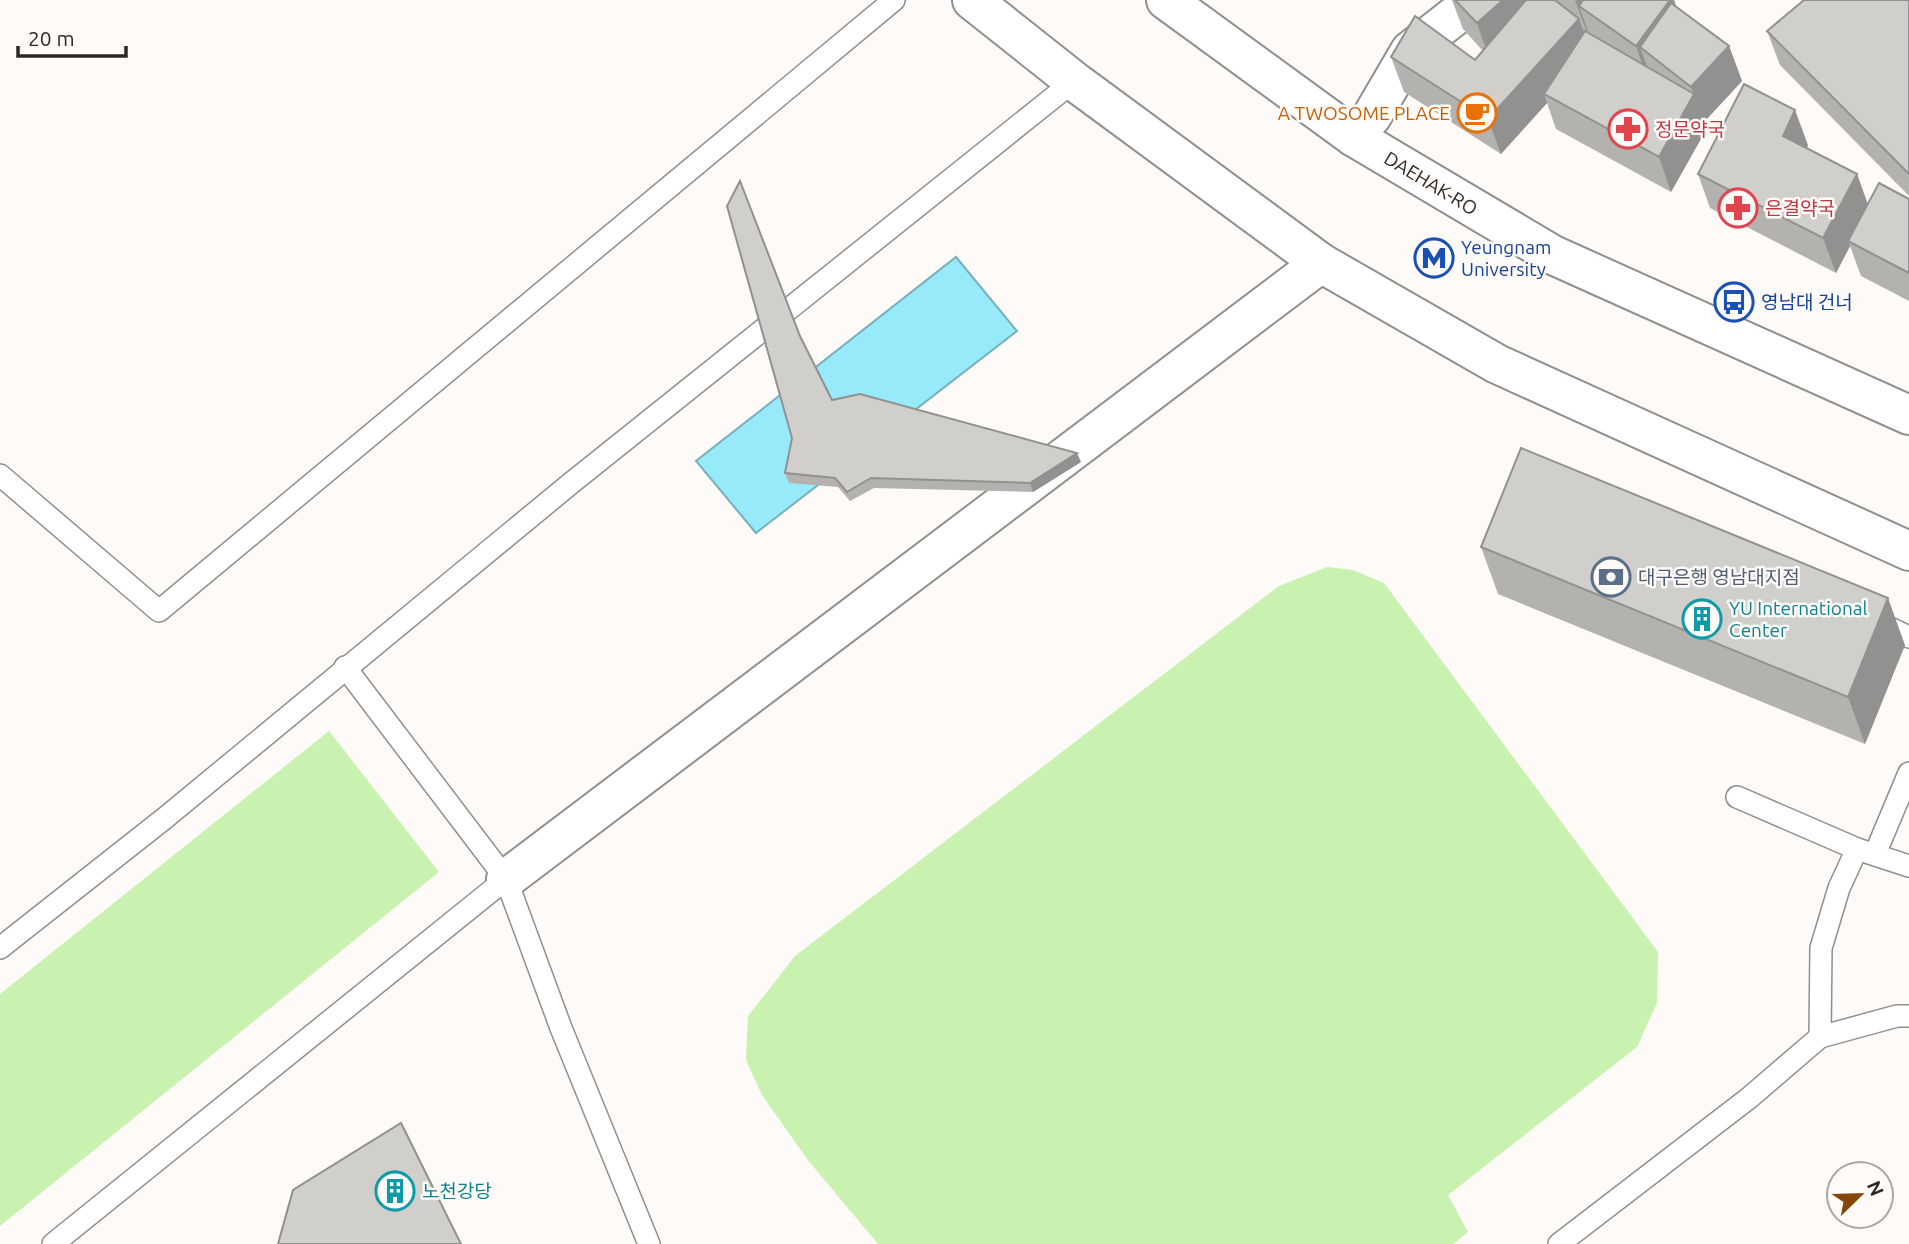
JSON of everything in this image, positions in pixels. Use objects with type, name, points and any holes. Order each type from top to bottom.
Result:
[{"type":"main road","points":[[972,0],[1073,80],[1321,263],[1497,364],[1909,551]]},
{"type":"main road","name":"DAEHAK-RO","points":[[1166,0],[1354,137],[1553,255],[1909,415]]},
{"type":"main road","points":[[1354,137],[1372,116],[1410,51],[1475,0]]},
{"type":"main road","points":[[506,879],[1321,263]]},
{"type":"lane","points":[[0,475],[159,611],[894,0]]},
{"type":"lane","points":[[0,948],[165,818],[345,667],[1073,80]]},
{"type":"lane","points":[[1860,614],[1909,637]]},
{"type":"lane","points":[[345,667],[506,879],[561,1028],[649,1244]]},
{"type":"lane","points":[[1820,1037],[1821,948],[1839,888],[1866,851],[1909,773]]},
{"type":"lane","points":[[1737,797],[1909,866]]},
{"type":"lane","points":[[53,1244],[506,879]]},
{"type":"lane","points":[[1559,1244],[1749,1098],[1820,1037],[1897,1016],[1909,1016]]},
{"type":"green space","points":[[1327,567],[1353,570],[1384,583],[1658,952],[1657,1003],[1637,1047],[1448,1195],[1468,1232],[1453,1244],[878,1244],[807,1159],[762,1095],[746,1060],[748,1016],[795,956],[1279,586]]},
{"type":"green space","points":[[329,731],[439,872],[0,1226],[0,994]]},
{"type":"water","points":[[956,257],[1017,331],[756,533],[696,461]]},
{"type":"building","points":[[1455,0],[1503,0],[1477,23]]},
{"type":"building","points":[[1526,0],[1555,0],[1579,19],[1488,119],[1391,57],[1415,16],[1475,60]]},
{"type":"building","points":[[1583,0],[1670,0],[1636,46],[1579,6]]},
{"type":"building","points":[[1804,0],[1909,1],[1909,174],[1767,31]]},
{"type":"building","points":[[1671,3],[1729,46],[1691,87],[1640,47]]},
{"type":"building","points":[[1585,31],[1694,94],[1659,157],[1544,94]]},
{"type":"building","points":[[1744,84],[1795,110],[1783,136],[1857,174],[1823,238],[1698,174]]},
{"type":"building","points":[[740,181],[800,336],[832,400],[860,394],[1077,453],[1030,483],[871,478],[847,492],[835,478],[785,473],[792,438],[727,206]]},
{"type":"building","points":[[1879,183],[1909,199],[1909,273],[1848,241]]},
{"type":"building","points":[[1521,448],[1888,598],[1848,697],[1481,547]]},
{"type":"building","points":[[401,1123],[461,1244],[278,1244],[293,1190]]},
{"type":"place","name":"A TWOSOME PLACE","points":[[1477,113]]},
{"type":"place","name":"정문약국","points":[[1628,129]]},
{"type":"place","name":"은결약국","points":[[1738,208]]},
{"type":"place","name":"Yeungnam University","points":[[1434,258]]},
{"type":"place","name":"영남대 건너","points":[[1734,302]]},
{"type":"place","name":"대구은행 영남대지점","points":[[1611,577]]},
{"type":"place","name":"YU International Center","points":[[1702,619]]},
{"type":"place","name":"노천강당","points":[[395,1191]]}]
